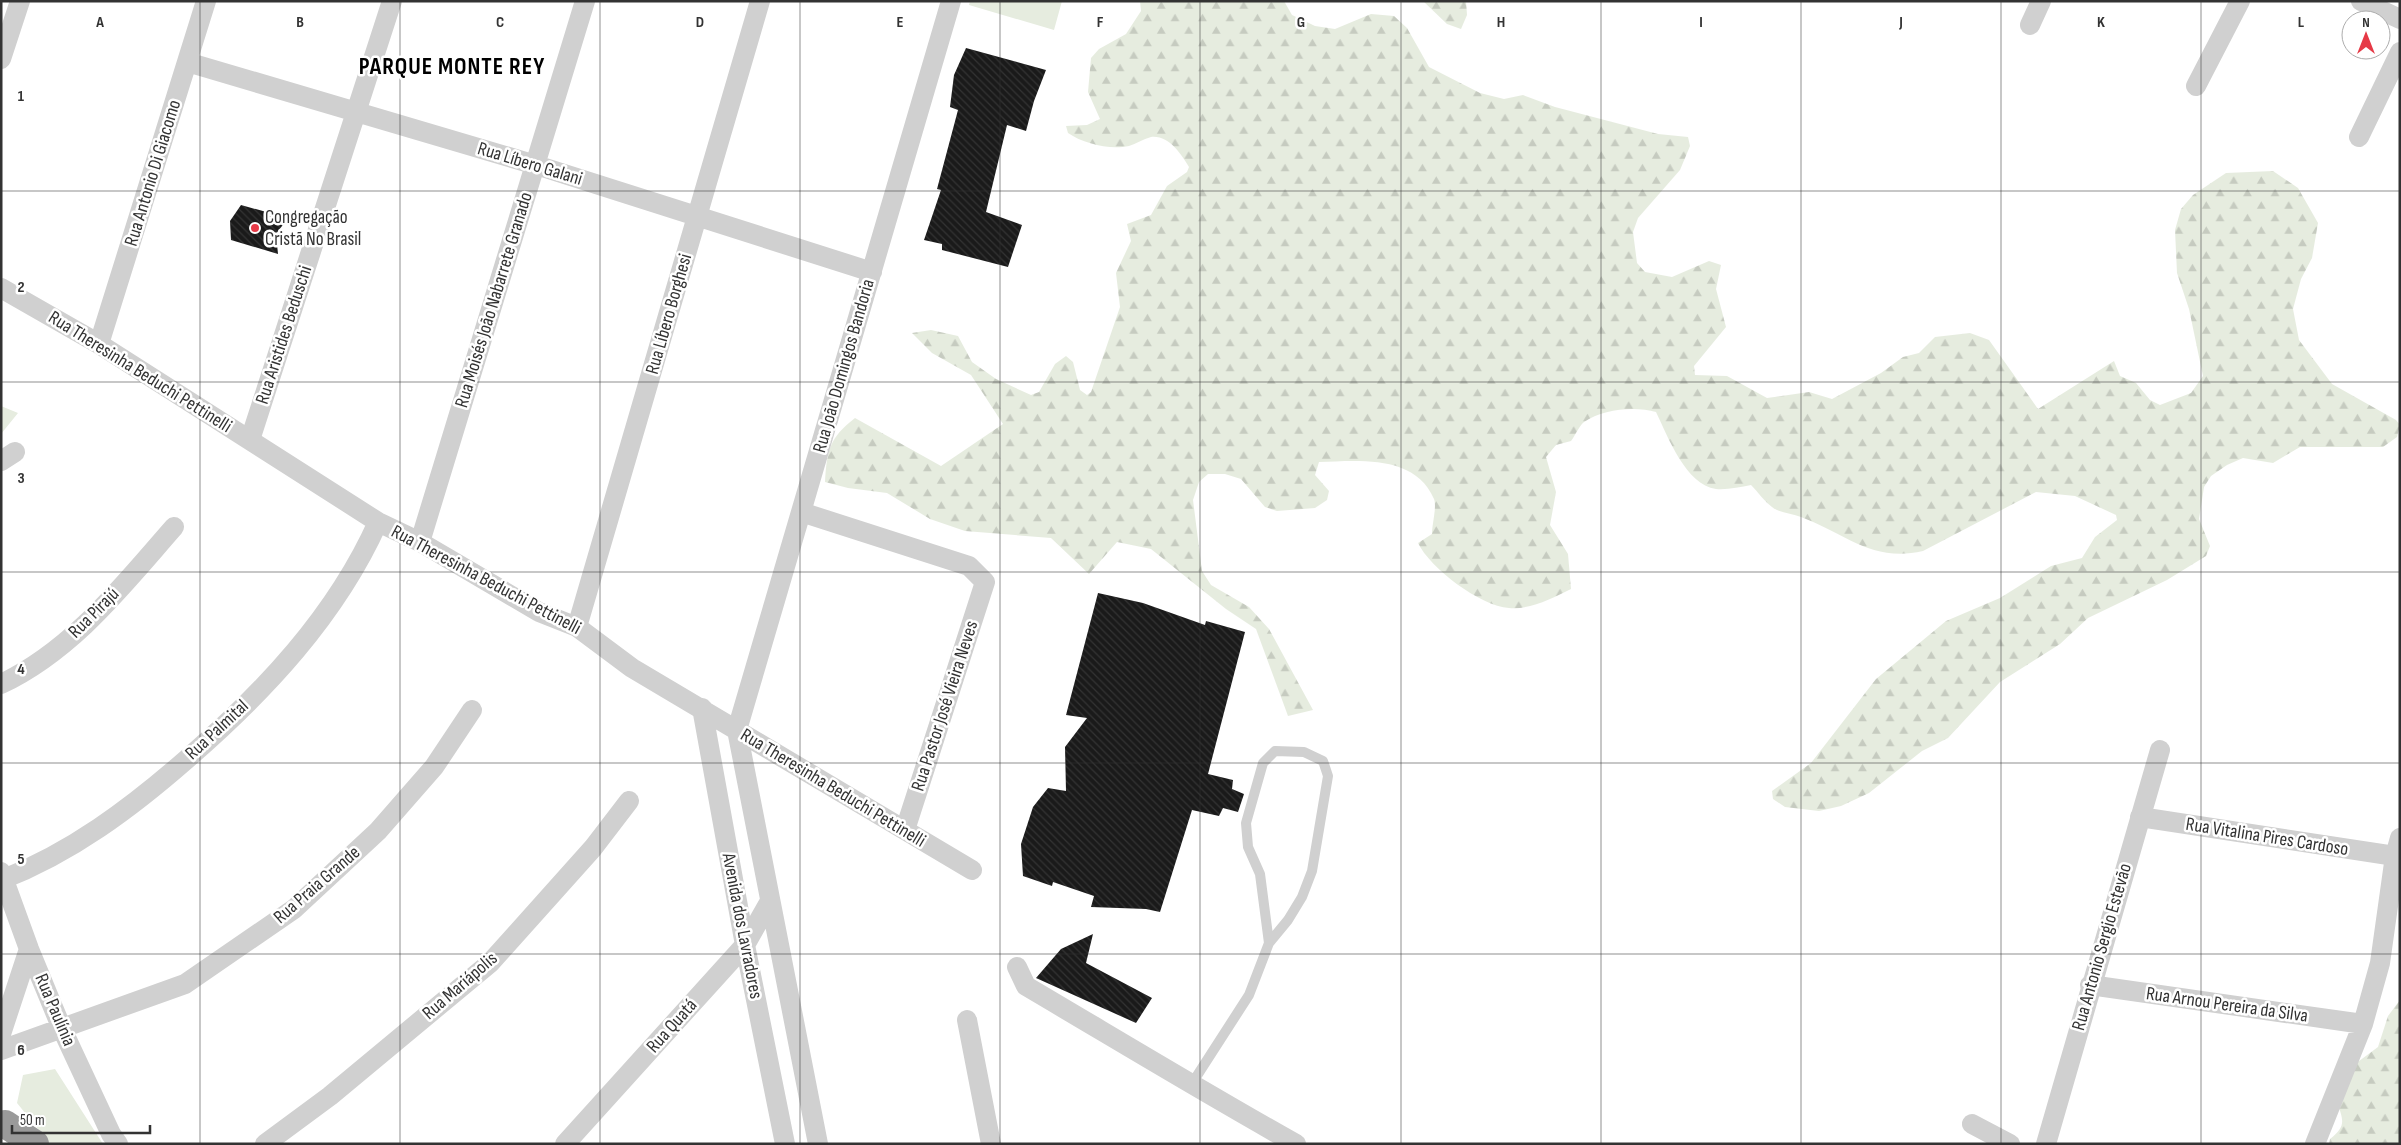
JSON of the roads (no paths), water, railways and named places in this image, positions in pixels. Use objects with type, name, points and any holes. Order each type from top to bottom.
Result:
[{"type":"highway","points":[[8,1129],[35,1144]]},
{"type":"street","points":[[1,59],[20,1]]},
{"type":"street","name":"Rua Antonio Di Giacomo","points":[[100,344],[206,1]]},
{"type":"street","name":"Rua Aristides Beduschi","points":[[250,440],[392,1]]},
{"type":"street","name":"Rua Moisés João Nabarrete Granado","points":[[420,542],[585,1]]},
{"type":"street","name":"Rua Líbero Borghesi","points":[[577,627],[760,1]]},
{"type":"street","name":"Rua João Domingos Bandoria","points":[[737,730],[951,1]]},
{"type":"street","points":[[2030,24],[2041,1]]},
{"type":"street","points":[[2196,86],[2240,1]]},
{"type":"street","points":[[2361,1],[2400,19]]},
{"type":"street","points":[[2359,137],[2400,52]]},
{"type":"street","name":"Rua Líbero Galani","points":[[187,62],[536,165],[697,218],[872,272]]},
{"type":"street","name":"Rua Theresinha Beduchi Pettinelli","points":[[1,288],[100,344],[378,522],[420,542],[539,612],[577,627],[632,668],[972,870]]},
{"type":"street","name":"Rua Pastor José Vieira Neves","points":[[801,512],[969,566],[985,582],[905,830]]},
{"type":"street","name":"Rua Palmital","points":[[2,877],[47,860],[107,823],[158,785],[222,729],[291,658],[335,599],[366,550],[378,522]]},
{"type":"street","name":"Rua Pirajú","points":[[1,684],[52,655],[90,620],[174,527]]},
{"type":"street","name":"Avenida dos Lavradores","points":[[702,708],[745,946],[787,1144]]},
{"type":"street","name":"Rua Praia Grande","points":[[1,1050],[185,984],[294,909],[378,831],[434,767],[472,710]]},
{"type":"street","name":"Avenida dos Lavradores","points":[[737,730],[818,1144]]},
{"type":"street","name":"Rua Antonio Sergio Estevão","points":[[2046,1144],[2090,985],[2160,750]]},
{"type":"street","name":"Rua Mariápolis","points":[[265,1144],[330,1096],[490,963],[593,848],[629,800]]},
{"type":"street","name":"Rua Vitalina Pires Cardoso","points":[[2140,817],[2397,847]]},
{"type":"street","points":[[2315,1144],[2363,1024],[2380,963],[2397,847]]},
{"type":"street","name":"Rua Paulínia","points":[[2,877],[28,949],[62,1029],[111,1134],[118,1144]]},
{"type":"street","name":"Rua Quatá","points":[[565,1144],[745,946],[770,901]]},
{"type":"street","points":[[1,1034],[28,949]]},
{"type":"street","points":[[1016,967],[1026,986],[1157,1063],[1190,1085],[1296,1144]]},
{"type":"street","name":"Rua Arnou Pereira da Silva","points":[[2090,985],[2363,1024]]},
{"type":"street","points":[[967,1020],[991,1144]]},
{"type":"street","points":[[787,1144],[814,1122]]},
{"type":"street","points":[[1972,1124],[2010,1144]]},
{"type":"lane","points":[[1190,1085],[1249,995],[1269,943],[1288,920],[1302,896],[1312,870],[1328,776],[1323,761],[1304,752],[1274,751],[1263,763],[1246,824],[1248,847],[1260,874],[1269,943]]},
{"type":"place","name":"Congregação Cristã No Brasil","points":[[255,228]]},
{"type":"district","name":"PARQUE MONTE REY","points":[[452,66]]}]
